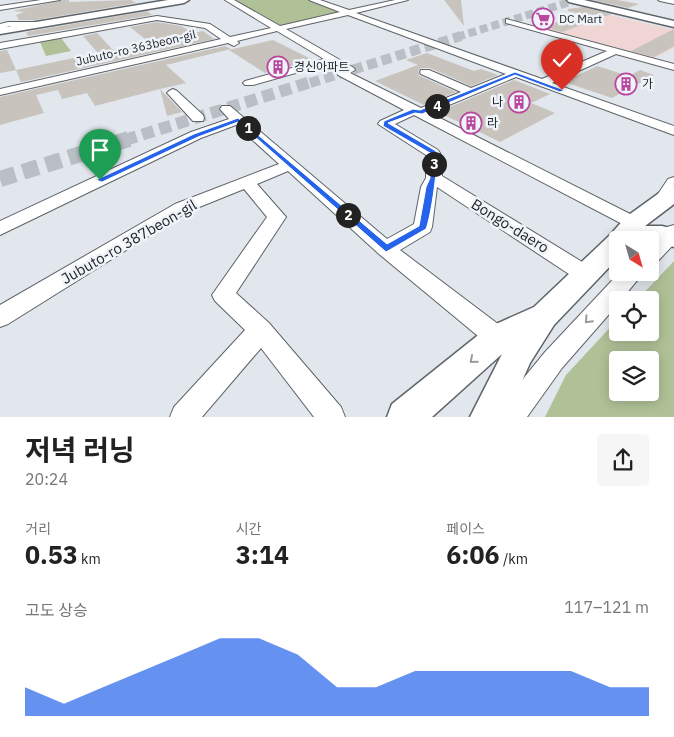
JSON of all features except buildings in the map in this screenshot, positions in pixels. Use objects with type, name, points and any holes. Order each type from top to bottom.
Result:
[{"type":"main road","points":[[3,24],[40,24],[184,0]]},
{"type":"main road","points":[[572,0],[674,24]]},
{"type":"main road","points":[[629,231],[670,191]]},
{"type":"main road","points":[[659,235],[673,236]]},
{"type":"main road","points":[[488,417],[519,353],[544,316],[609,251]]},
{"type":"main road","points":[[405,417],[498,338],[544,316]]},
{"type":"street","points":[[0,8],[6,2],[31,0]]},
{"type":"street","points":[[6,2],[56,0]]},
{"type":"street","points":[[229,0],[332,60],[346,71],[418,111],[611,231]]},
{"type":"street","points":[[313,0],[674,131]]},
{"type":"street","name":"Jubuto-ro 363beon-gil","points":[[0,92],[404,0]]},
{"type":"street","points":[[662,0],[674,2]]},
{"type":"street","points":[[3,24],[13,13],[6,2]]},
{"type":"street","points":[[0,46],[157,18],[207,26],[228,39]]},
{"type":"street","points":[[509,21],[674,67]]},
{"type":"street","points":[[0,82],[228,39]]},
{"type":"street","points":[[542,83],[615,51]]},
{"type":"street","points":[[249,84],[332,60]]},
{"type":"street","points":[[425,72],[470,92]]},
{"type":"street","points":[[386,249],[423,227],[430,187],[434,178],[434,153],[385,124],[515,74]]},
{"type":"street","points":[[173,93],[198,118]]},
{"type":"street","points":[[0,228],[188,139],[232,114],[386,249],[498,338]]},
{"type":"street","name":"Jubuto-ro 387beon-gil","points":[[0,317],[182,208],[290,165]]},
{"type":"street","name":"Bongo-daero","points":[[434,178],[585,274]]},
{"type":"street","points":[[247,182],[276,217],[223,295],[262,330],[331,417]]},
{"type":"street","points":[[659,249],[673,236]]},
{"type":"street","points":[[510,417],[568,340],[625,281]]},
{"type":"street","points":[[184,417],[262,330]]},
{"type":"shaded area","points":[[589,10],[674,30],[674,48],[652,59],[538,28]]},
{"type":"green space","points":[[235,0],[307,0],[341,13],[281,26],[275,25]]},
{"type":"green space","points":[[61,38],[71,51],[46,56],[40,42]]},
{"type":"green space","points":[[674,261],[674,417],[545,417],[566,375],[609,329],[609,341],[659,341],[659,291],[646,291],[655,281],[659,281],[659,277]]},
{"type":"tunnel","points":[[457,37],[576,0]]},
{"type":"tunnel","points":[[310,83],[461,36]]},
{"type":"tunnel","points":[[125,140],[314,81]]},
{"type":"tunnel","points":[[0,179],[129,139]]},
{"type":"place","name":"DC Mart","points":[[543,19]]},
{"type":"place","name":"경신아파트","points":[[278,67]]},
{"type":"place","name":"가","points":[[626,84]]},
{"type":"place","name":"나","points":[[519,102]]},
{"type":"place","name":"라","points":[[471,123]]},
{"type":"route","points":[[100,180],[196,135],[238,120],[386,249],[423,227],[430,187],[434,178],[434,153],[385,124],[386,122],[416,110],[420,113],[515,74],[562,90]]}]
